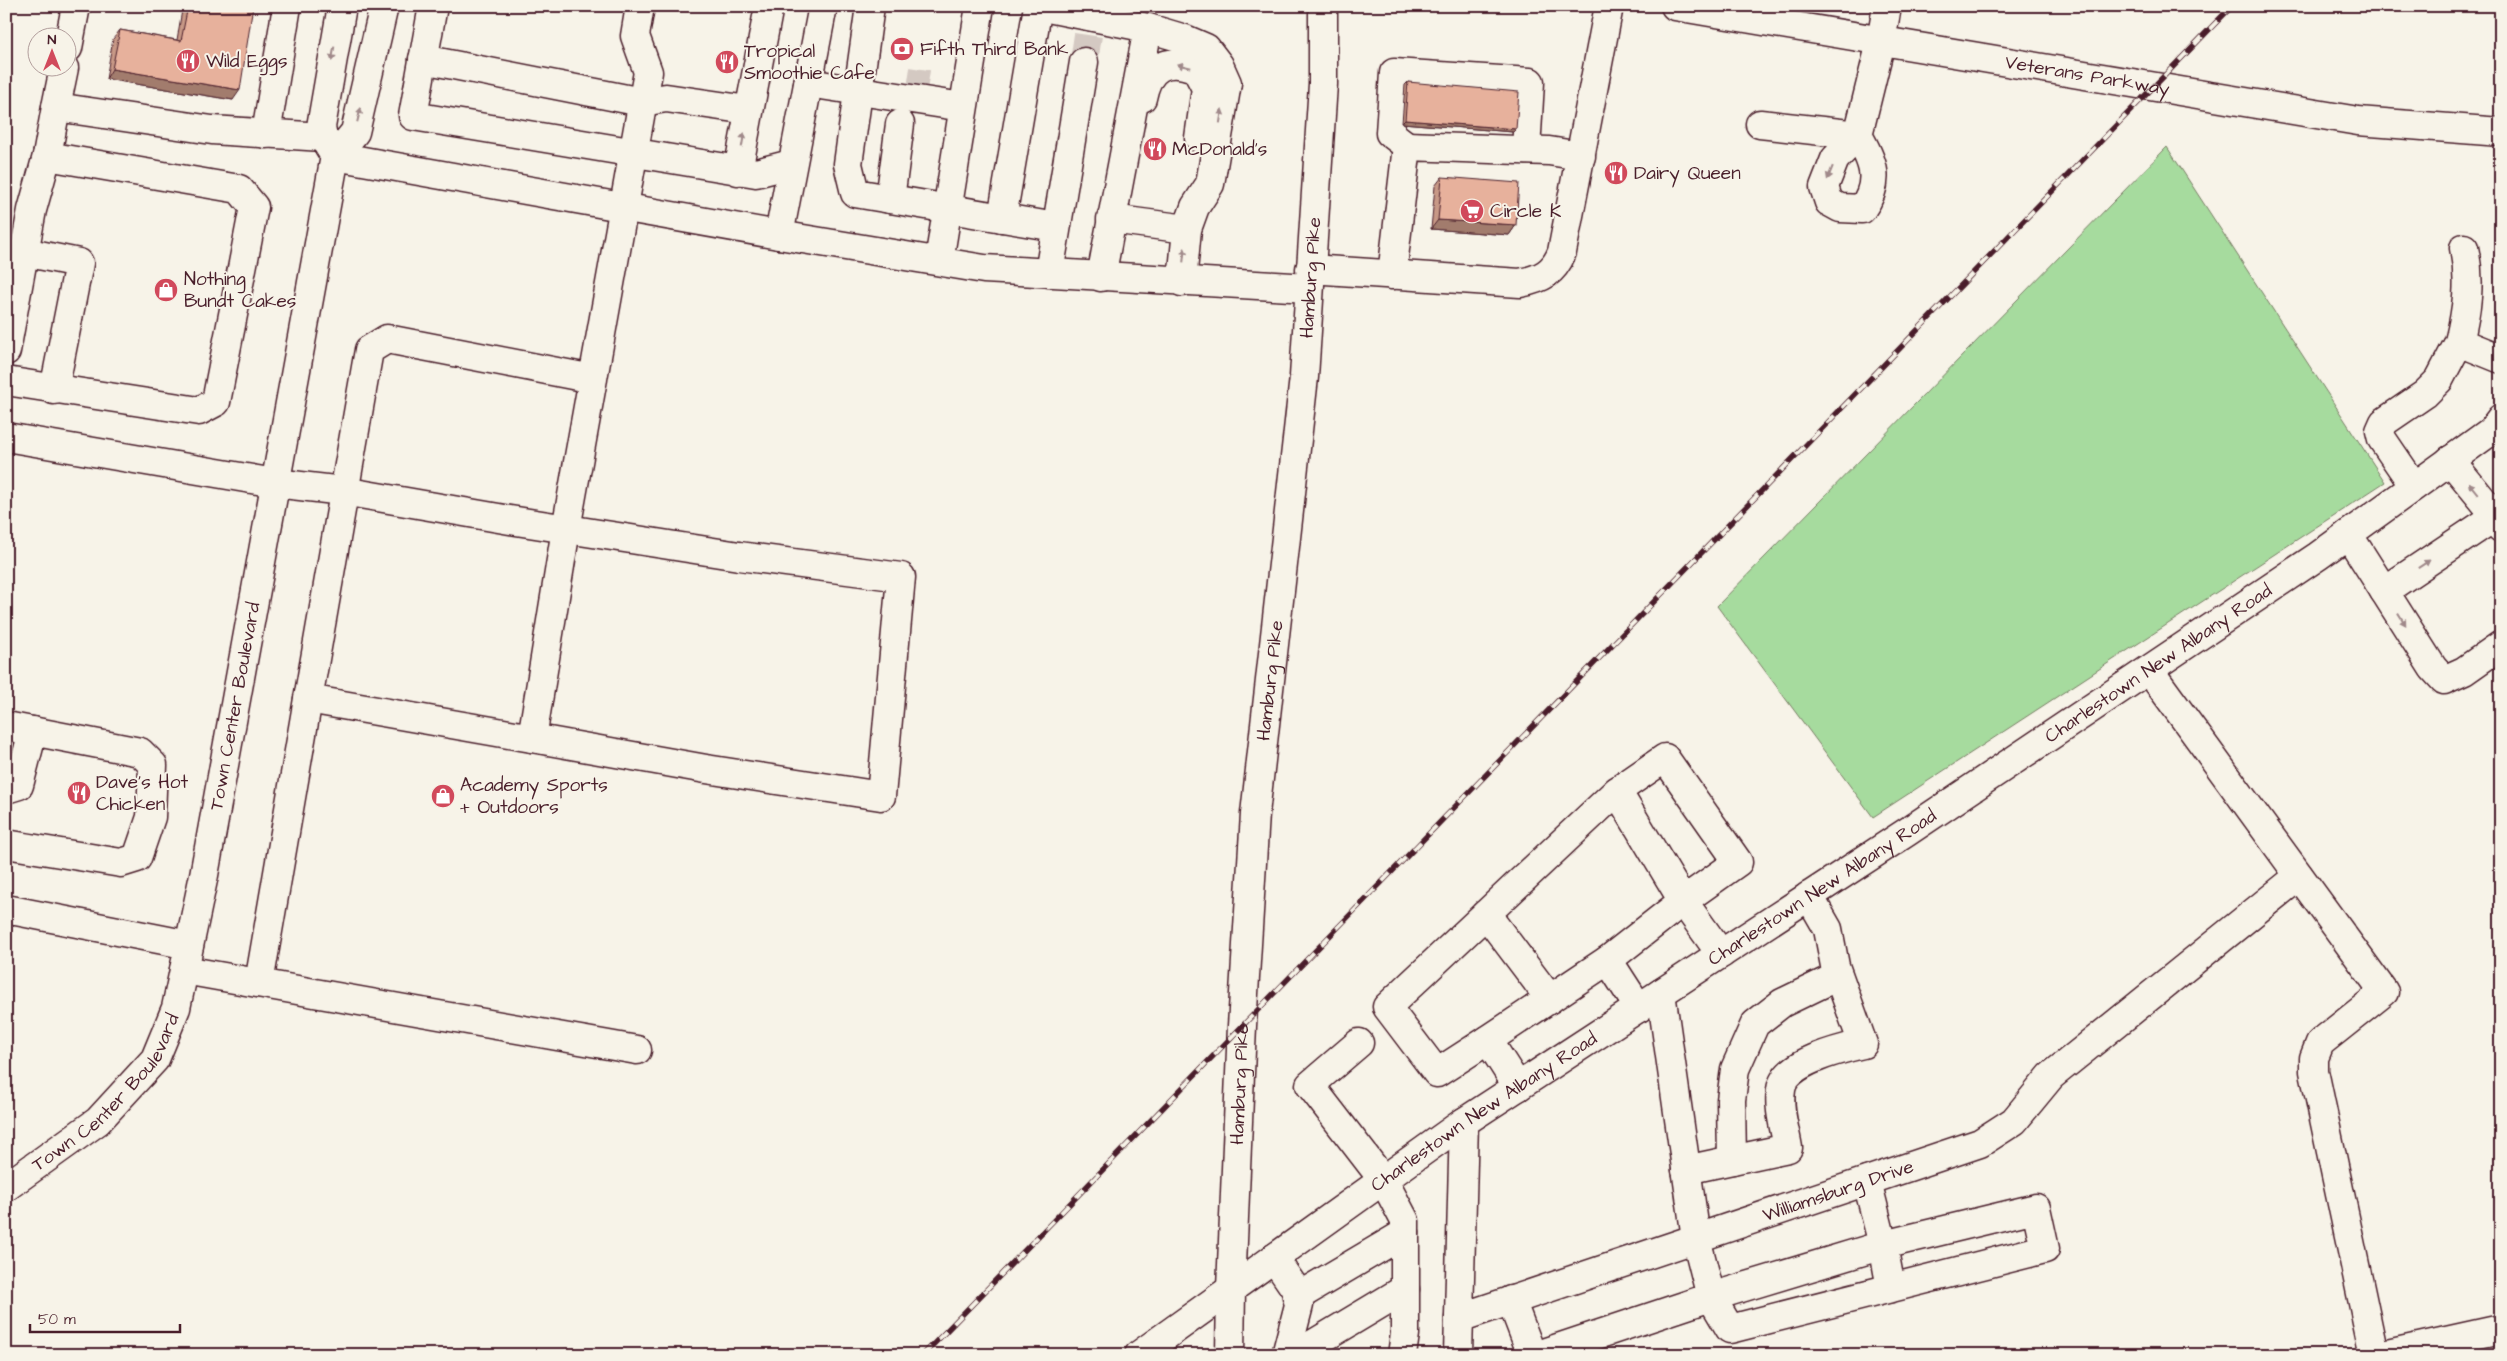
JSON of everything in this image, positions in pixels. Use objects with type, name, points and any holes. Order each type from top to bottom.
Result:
[{"type":"street","points":[[72,28],[76,6]]},
{"type":"street","points":[[266,134],[287,6]]},
{"type":"street","name":"Town Center Boulevard","points":[[6,1187],[98,1121],[155,1059],[176,1008],[204,875],[274,482],[329,146],[321,127],[342,6]]},
{"type":"street","name":"Town Center Boulevard","points":[[329,146],[355,132],[384,6]]},
{"type":"street","points":[[433,6],[413,116],[756,173],[774,170],[791,164]]},
{"type":"street","points":[[532,738],[566,529],[648,72],[634,36],[640,6]]},
{"type":"street","points":[[754,77],[746,49],[755,6]]},
{"type":"street","points":[[738,170],[754,77],[769,6]]},
{"type":"street","points":[[779,235],[791,164],[823,6]]},
{"type":"street","points":[[870,6],[866,92],[848,164],[855,193],[1056,227]]},
{"type":"street","points":[[939,262],[947,208],[956,106],[980,6]]},
{"type":"street","points":[[1002,218],[1038,6],[1088,38],[1148,28],[1185,39],[1206,48],[1219,65],[1226,83],[1210,184],[1191,218]]},
{"type":"street","name":"Hamburg Pike","points":[[1230,1355],[1242,1026],[1255,814],[1303,386],[1323,84],[1323,6]]},
{"type":"street","points":[[56,107],[212,130],[266,134],[623,207],[984,269],[1182,282],[1392,275],[1520,283],[1543,277],[1552,271],[1562,252],[1610,6]]},
{"type":"street","name":"Veterans Parkway","points":[[1675,6],[2358,121],[2501,132]]},
{"type":"street","points":[[1760,124],[1858,135],[1881,42],[1887,6]]},
{"type":"street","points":[[1101,277],[1148,28]]},
{"type":"street","points":[[1049,273],[1088,38]]},
{"type":"street","points":[[423,59],[642,102],[666,98],[748,110]]},
{"type":"street","points":[[1113,208],[1126,188],[1144,90],[1151,73],[1164,65],[1181,63],[1196,69],[1206,88],[1182,282]]},
{"type":"street","points":[[1526,150],[1530,82],[1394,73],[1390,133],[1407,146],[1549,151],[1580,156]]},
{"type":"street","points":[[6,351],[32,210],[47,156],[62,78]]},
{"type":"street","points":[[866,92],[890,83],[918,82],[956,106]]},
{"type":"street","points":[[808,83],[956,106]]},
{"type":"street","points":[[890,199],[900,124]]},
{"type":"street","points":[[1392,275],[1407,146]]},
{"type":"street","points":[[6,381],[54,390],[200,411],[216,402],[254,207],[239,189],[47,156]]},
{"type":"street","points":[[1113,208],[1191,218]]},
{"type":"street","points":[[2414,486],[2382,439],[2380,431],[2384,422],[2425,394],[2439,380],[2459,342],[2466,315],[2468,291],[2468,269],[2464,248]]},
{"type":"street","points":[[24,252],[79,264],[54,390]]},
{"type":"street","points":[[259,983],[369,350],[387,340],[593,379]]},
{"type":"street","points":[[2459,342],[2501,359]]},
{"type":"street","name":"Charlestown New Albany Road","points":[[1138,1355],[1464,1122],[2149,670],[2348,534],[2492,431],[2501,418]]},
{"type":"street","points":[[6,437],[566,529],[739,556],[901,577],[881,796],[706,769],[308,699]]},
{"type":"street","points":[[2384,591],[2498,522],[2450,460]]},
{"type":"street","points":[[2348,534],[2433,668],[2444,680],[2464,671],[2501,645]]},
{"type":"street","points":[[2149,670],[2384,992],[2320,1044],[2314,1058],[2314,1071],[2374,1355]]},
{"type":"street","points":[[6,726],[140,752],[154,765],[151,817],[137,858],[121,862],[6,844]]},
{"type":"street","points":[[6,789],[19,785],[33,732]]},
{"type":"street","points":[[1665,758],[1738,862],[1683,901],[1608,960],[1437,1073],[1387,1007],[1617,791],[1665,758]]},
{"type":"street","points":[[1617,791],[1683,901],[1721,954]]},
{"type":"street","name":"Williamsburg Drive","points":[[1459,1318],[1980,1143],[2014,1121],[2051,1076],[2299,876]]},
{"type":"street","points":[[1686,1170],[1788,1148],[1780,1106],[1781,1087],[1793,1071],[1822,1053],[1863,1044],[1838,976],[1828,929],[1809,896]]},
{"type":"street","points":[[6,909],[186,957],[259,983],[637,1050]]},
{"type":"street","points":[[1486,914],[1550,999]]},
{"type":"street","points":[[1608,960],[1639,1008]]},
{"type":"street","points":[[1732,1160],[1731,1100],[1734,1069],[1755,1024],[1782,1003],[1838,976]]},
{"type":"street","points":[[1537,1355],[1711,1297],[1883,1245],[2036,1208],[2045,1249],[1730,1329],[1711,1297],[1696,1238],[1661,993]]},
{"type":"street","points":[[1488,1040],[1518,1087]]},
{"type":"street","points":[[1358,1043],[1310,1085],[1384,1180],[1405,1221],[1405,1334],[1402,1355]]},
{"type":"street","points":[[1458,1355],[1464,1122]]},
{"type":"street","points":[[1867,1181],[1883,1245],[1891,1288]]},
{"type":"street","points":[[1297,1297],[1405,1233]]},
{"type":"street","points":[[1274,1258],[1296,1290],[1299,1305],[1286,1355]]},
{"type":"street","points":[[1295,1355],[1405,1289]]},
{"type":"street","points":[[1511,1300],[1532,1355]]},
{"type":"street","points":[[2383,1355],[2501,1329]]},
{"type":"green space","points":[[2167,147],[2385,482],[1873,817],[1717,606]]},
{"type":"building","points":[[188,6],[253,6],[240,90],[112,69],[120,30],[181,41]]},
{"type":"building","points":[[1408,82],[1519,92],[1516,129],[1405,120]]},
{"type":"building","name":"Circle K","points":[[1442,177],[1519,183],[1516,225],[1438,220]]},
{"type":"tunnel","points":[[1084,62],[1088,35]]},
{"type":"tunnel","points":[[908,81],[928,84]]},
{"type":"railway","points":[[923,1355],[2232,6]]},
{"type":"place","name":"Fifth Third Bank","points":[[902,49]]},
{"type":"place","name":"Wild Eggs","points":[[188,61]]},
{"type":"place","name":"Tropical Smoothie Cafe","points":[[727,62]]},
{"type":"place","name":"McDonald's","points":[[1155,149]]},
{"type":"place","name":"Dairy Queen","points":[[1616,173]]},
{"type":"place","name":"Circle K","points":[[1472,211]]},
{"type":"place","name":"Nothing Bundt Cakes","points":[[166,290]]},
{"type":"place","name":"Dave's Hot Chicken","points":[[79,793]]},
{"type":"place","name":"Academy Sports + Outdoors","points":[[443,796]]}]
